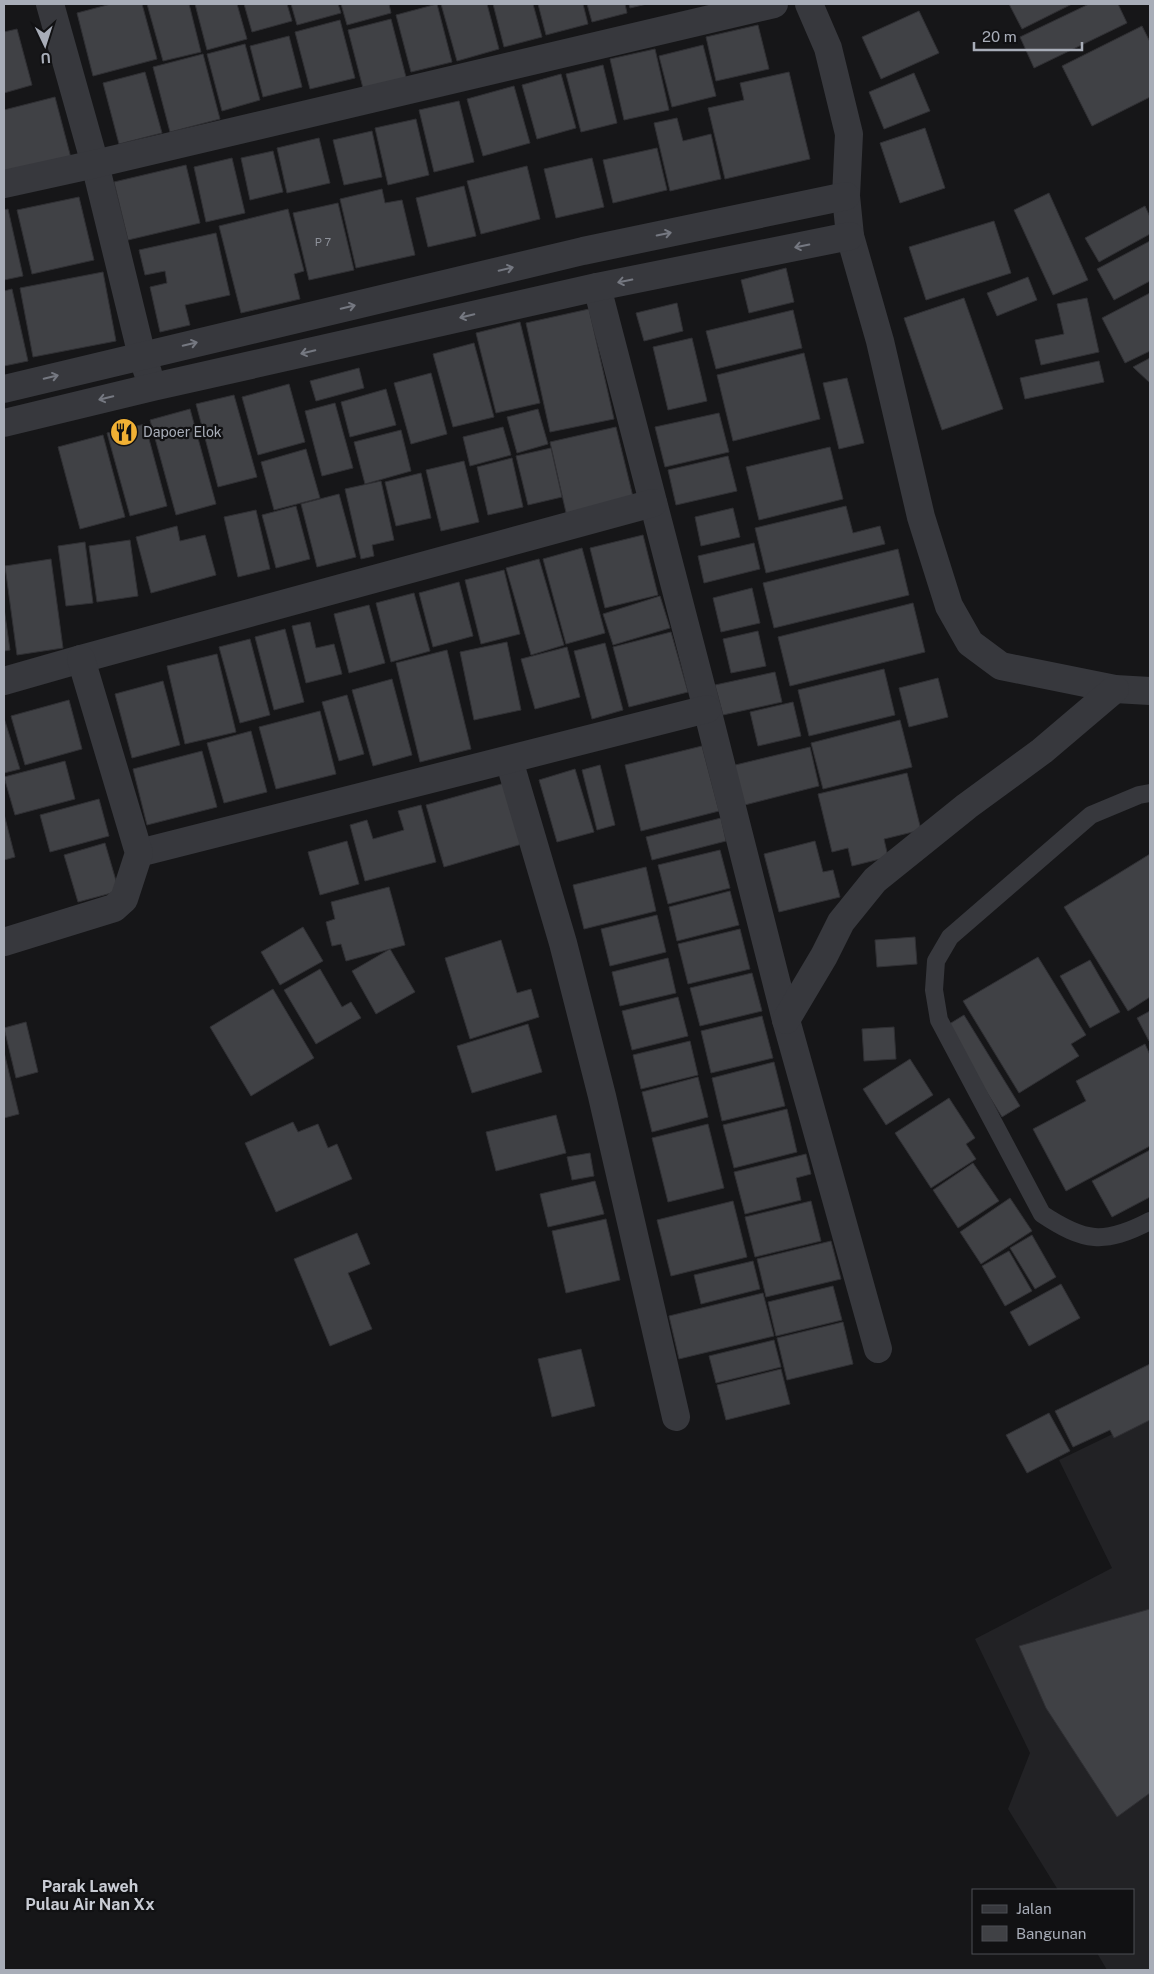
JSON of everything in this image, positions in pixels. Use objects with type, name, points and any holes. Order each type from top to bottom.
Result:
[{"type":"street","points":[[50,4],[95,164],[142,356],[153,386]]},
{"type":"street","points":[[4,184],[774,4]]},
{"type":"street","points":[[810,4],[828,48],[849,134],[846,196],[850,236],[880,341],[921,517],[949,606],[970,643],[1001,666],[1114,689],[1150,691]]},
{"type":"street","points":[[4,388],[583,250],[846,196]]},
{"type":"street","points":[[4,423],[153,386],[597,287],[850,236]]},
{"type":"street","points":[[597,287],[786,1020],[878,1349]]},
{"type":"street","points":[[4,681],[81,658],[653,503]]},
{"type":"street","points":[[4,942],[114,908],[124,899],[139,853],[81,658]]},
{"type":"street","points":[[786,1020],[824,956],[841,922],[875,880],[967,806],[1042,751],[1114,689]]},
{"type":"street","points":[[139,853],[707,709]]},
{"type":"street","points":[[509,760],[563,943],[602,1096],[676,1417]]},
{"type":"lane","points":[[1150,793],[1139,795],[1091,815],[950,936],[936,961],[934,990],[939,1020],[1042,1214],[1066,1230],[1084,1236],[1104,1237],[1129,1232],[1150,1220]]},
{"type":"shaded area","points":[[1150,1416],[1150,1970],[1107,1970],[1098,1954],[1134,1954],[1134,1889],[1057,1889],[1008,1809],[1030,1753],[975,1639],[1112,1568],[1059,1460]]},
{"type":"building","points":[[111,4],[142,4],[157,59],[93,76],[77,13]]},
{"type":"building","points":[[147,4],[189,4],[201,52],[163,61]]},
{"type":"building","points":[[195,4],[237,4],[247,39],[207,50]]},
{"type":"building","points":[[244,4],[287,4],[292,21],[252,32]]},
{"type":"building","points":[[291,4],[338,4],[341,13],[297,25]]},
{"type":"building","points":[[341,4],[389,4],[391,13],[347,25]]},
{"type":"building","points":[[437,4],[452,62],[411,72],[396,15]]},
{"type":"building","points":[[441,4],[487,4],[499,49],[457,61]]},
{"type":"building","points":[[493,4],[533,4],[542,37],[504,47]]},
{"type":"building","points":[[538,4],[583,4],[588,24],[546,35]]},
{"type":"building","points":[[587,4],[625,4],[627,13],[592,22]]},
{"type":"building","points":[[629,4],[647,4],[630,8]]},
{"type":"building","points":[[1009,4],[1072,4],[1022,29]]},
{"type":"building","points":[[1089,4],[1118,4],[1127,23],[1034,68],[1020,37]]},
{"type":"building","points":[[919,11],[939,53],[881,79],[862,37]]},
{"type":"building","points":[[391,19],[407,81],[364,92],[348,30]]},
{"type":"building","points":[[340,20],[355,78],[310,89],[295,32]]},
{"type":"building","points":[[758,25],[769,69],[716,81],[706,37]]},
{"type":"building","points":[[1142,26],[1150,42],[1150,97],[1092,126],[1062,66]]},
{"type":"building","points":[[17,29],[32,85],[4,93],[4,32]]},
{"type":"building","points":[[289,36],[302,87],[263,97],[250,46]]},
{"type":"building","points":[[245,44],[260,100],[222,111],[207,54]]},
{"type":"building","points":[[703,45],[716,96],[672,107],[659,56]]},
{"type":"building","points":[[655,49],[669,110],[624,120],[610,59]]},
{"type":"building","points":[[203,54],[220,119],[170,132],[153,67]]},
{"type":"building","points":[[603,65],[617,123],[581,132],[566,74]]},
{"type":"building","points":[[145,72],[162,133],[119,144],[103,83]]},
{"type":"building","points":[[789,72],[810,159],[725,179],[708,108],[744,100],[740,83]]},
{"type":"building","points":[[914,73],[930,111],[884,129],[869,92]]},
{"type":"building","points":[[561,74],[576,128],[537,139],[522,85]]},
{"type":"building","points":[[514,86],[530,143],[483,156],[467,99]]},
{"type":"building","points":[[55,97],[71,158],[4,175],[4,110]]},
{"type":"building","points":[[459,101],[474,162],[434,172],[419,110]]},
{"type":"building","points":[[677,118],[683,141],[711,134],[721,179],[670,191],[654,123]]},
{"type":"building","points":[[416,119],[429,175],[388,185],[375,128]]},
{"type":"building","points":[[925,128],[945,188],[900,203],[880,143]]},
{"type":"building","points":[[372,131],[382,177],[344,185],[333,140]]},
{"type":"building","points":[[319,138],[330,183],[287,193],[277,148]]},
{"type":"building","points":[[657,148],[667,190],[613,203],[603,160]]},
{"type":"building","points":[[273,151],[283,192],[250,200],[241,158]]},
{"type":"building","points":[[232,158],[245,213],[206,222],[194,167]]},
{"type":"building","points":[[592,158],[604,207],[556,218],[544,169]]},
{"type":"building","points":[[186,165],[200,223],[128,240],[114,182]]},
{"type":"building","points":[[527,166],[540,219],[481,234],[467,181]]},
{"type":"building","points":[[464,186],[476,236],[428,247],[416,198]]},
{"type":"building","points":[[382,189],[385,203],[402,200],[415,255],[356,268],[340,199]]},
{"type":"building","points":[[1049,193],[1088,280],[1053,295],[1014,210]]},
{"type":"building","points":[[79,197],[94,260],[32,274],[17,210]]},
{"type":"building","points":[[338,203],[354,270],[309,280],[293,213]]},
{"type":"building","points":[[1145,206],[1150,217],[1150,234],[1099,262],[1085,238]]},
{"type":"building","points":[[8,209],[23,276],[4,280],[4,210]]},
{"type":"building","points":[[288,209],[304,271],[294,274],[300,299],[241,313],[219,226]]},
{"type":"building","points":[[994,221],[1011,273],[926,300],[909,247]]},
{"type":"building","points":[[216,233],[230,295],[185,305],[190,325],[160,332],[150,287],[167,283],[165,271],[145,275],[139,250]]},
{"type":"building","points":[[1150,241],[1150,281],[1114,300],[1097,269]]},
{"type":"building","points":[[786,268],[794,302],[749,313],[741,280]]},
{"type":"building","points":[[103,272],[116,341],[33,357],[20,288]]},
{"type":"building","points":[[1028,277],[1037,300],[997,316],[987,293]]},
{"type":"building","points":[[12,289],[28,361],[4,366],[4,291]]},
{"type":"building","points":[[1150,293],[1150,351],[1125,363],[1102,318]]},
{"type":"building","points":[[964,298],[1003,409],[942,430],[904,318]]},
{"type":"building","points":[[1087,298],[1099,352],[1041,365],[1035,340],[1064,334],[1057,304]]},
{"type":"building","points":[[677,303],[683,331],[644,341],[636,313]]},
{"type":"building","points":[[589,309],[614,419],[550,432],[526,323]]},
{"type":"building","points":[[793,310],[802,348],[716,369],[706,331]]},
{"type":"building","points":[[520,322],[540,403],[496,413],[476,333]]},
{"type":"building","points":[[692,338],[707,401],[668,410],[653,347]]},
{"type":"building","points":[[474,343],[494,417],[453,427],[433,354]]},
{"type":"building","points":[[804,353],[820,419],[733,441],[717,375]]},
{"type":"building","points":[[1150,358],[1150,383],[1133,367]]},
{"type":"building","points":[[1099,361],[1104,382],[1025,399],[1020,378]]},
{"type":"building","points":[[359,368],[364,388],[316,401],[310,381]]},
{"type":"building","points":[[431,373],[447,434],[411,444],[394,383]]},
{"type":"building","points":[[847,378],[864,443],[839,449],[823,383]]},
{"type":"building","points":[[289,384],[305,442],[258,455],[242,397]]},
{"type":"building","points":[[386,389],[396,425],[350,437],[341,402]]},
{"type":"building","points":[[234,395],[257,477],[218,487],[196,404]]},
{"type":"building","points":[[335,403],[353,468],[322,476],[305,411]]},
{"type":"building","points":[[190,409],[216,504],[176,515],[150,420]]},
{"type":"building","points":[[538,409],[548,444],[517,453],[507,417]]},
{"type":"building","points":[[719,413],[729,452],[665,467],[655,427]]},
{"type":"building","points":[[145,424],[167,506],[130,516],[107,433]]},
{"type":"building","points":[[503,427],[511,455],[470,466],[463,437]]},
{"type":"building","points":[[616,427],[634,501],[567,517],[550,442]]},
{"type":"building","points":[[401,430],[411,471],[365,484],[354,442]]},
{"type":"building","points":[[103,435],[125,517],[80,529],[58,447]]},
{"type":"building","points":[[830,447],[843,499],[759,520],[746,467]]},
{"type":"building","points":[[551,448],[562,497],[528,505],[516,456]]},
{"type":"building","points":[[306,449],[320,498],[274,510],[261,462]]},
{"type":"building","points":[[728,456],[737,491],[676,505],[668,470]]},
{"type":"building","points":[[512,458],[523,507],[488,515],[477,467]]},
{"type":"building","points":[[464,461],[479,522],[441,531],[426,470]]},
{"type":"building","points":[[421,473],[431,518],[396,526],[385,482]]},
{"type":"building","points":[[381,481],[394,540],[372,545],[374,556],[361,559],[345,489]]},
{"type":"building","points":[[339,494],[356,557],[317,567],[301,504]]},
{"type":"building","points":[[296,506],[310,559],[276,568],[262,515]]},
{"type":"building","points":[[846,506],[853,533],[880,526],[885,544],[766,573],[755,528]]},
{"type":"building","points":[[733,508],[740,537],[701,546],[695,517]]},
{"type":"building","points":[[256,510],[270,569],[238,577],[224,517]]},
{"type":"building","points":[[177,526],[180,541],[205,535],[216,575],[151,593],[136,537]]},
{"type":"building","points":[[643,535],[658,595],[605,608],[590,548]]},
{"type":"building","points":[[130,540],[138,596],[97,602],[89,546]]},
{"type":"building","points":[[85,542],[93,603],[66,606],[58,546]]},
{"type":"building","points":[[754,543],[760,569],[704,583],[698,556]]},
{"type":"building","points":[[582,548],[605,633],[566,644],[543,559]]},
{"type":"building","points":[[898,549],[909,595],[774,628],[763,583]]},
{"type":"building","points":[[51,559],[63,648],[17,655],[5,566]]},
{"type":"building","points":[[539,559],[564,645],[531,655],[506,568]]},
{"type":"building","points":[[504,570],[520,634],[481,644],[465,580]]},
{"type":"building","points":[[459,582],[473,636],[433,647],[419,593]]},
{"type":"building","points":[[752,588],[760,623],[721,632],[713,598]]},
{"type":"building","points":[[414,593],[430,651],[391,662],[376,603]]},
{"type":"building","points":[[660,596],[670,628],[613,645],[603,614]]},
{"type":"building","points":[[913,603],[925,652],[790,686],[778,637]]},
{"type":"building","points":[[369,605],[385,663],[349,673],[334,614]]},
{"type":"building","points":[[4,608],[10,650],[4,651]]},
{"type":"building","points":[[310,622],[316,648],[334,644],[342,674],[306,683],[292,626]]},
{"type":"building","points":[[285,629],[304,702],[274,710],[255,637]]},
{"type":"building","points":[[758,631],[766,666],[731,673],[723,639]]},
{"type":"building","points":[[671,632],[688,692],[629,707],[613,647]]},
{"type":"building","points":[[250,639],[270,715],[240,723],[219,647]]},
{"type":"building","points":[[507,642],[521,710],[474,720],[460,652]]},
{"type":"building","points":[[605,643],[623,710],[592,719],[574,651]]},
{"type":"building","points":[[567,647],[580,697],[535,709],[521,659]]},
{"type":"building","points":[[447,650],[471,749],[420,762],[396,663]]},
{"type":"building","points":[[217,654],[236,732],[185,744],[167,666]]},
{"type":"building","points":[[884,669],[895,715],[809,736],[798,690]]},
{"type":"building","points":[[775,672],[782,702],[723,715],[715,685]]},
{"type":"building","points":[[938,678],[948,717],[909,727],[899,688]]},
{"type":"building","points":[[392,679],[412,755],[373,766],[352,690]]},
{"type":"building","points":[[163,681],[180,745],[132,758],[115,694]]},
{"type":"building","points":[[347,695],[364,754],[339,761],[322,702]]},
{"type":"building","points":[[69,700],[82,749],[25,765],[11,716]]},
{"type":"building","points":[[793,702],[801,736],[758,746],[750,712]]},
{"type":"building","points":[[320,711],[336,774],[276,789],[259,727]]},
{"type":"building","points":[[4,718],[20,769],[4,773]]},
{"type":"building","points":[[900,720],[912,767],[823,789],[811,743]]},
{"type":"building","points":[[251,731],[267,792],[224,803],[207,743]]},
{"type":"building","points":[[702,746],[719,811],[641,831],[625,765]]},
{"type":"building","points":[[810,747],[819,786],[737,807],[727,767]]},
{"type":"building","points":[[202,751],[217,807],[147,825],[133,769]]},
{"type":"building","points":[[65,761],[75,799],[15,815],[4,777]]},
{"type":"building","points":[[600,765],[615,825],[597,830],[582,770]]},
{"type":"building","points":[[575,769],[594,832],[557,842],[539,780]]},
{"type":"building","points":[[907,773],[921,830],[884,839],[888,857],[852,866],[848,848],[832,852],[818,794]]},
{"type":"building","points":[[505,783],[522,844],[444,867],[426,805]]},
{"type":"building","points":[[99,799],[109,836],[50,852],[40,815]]},
{"type":"building","points":[[421,805],[436,862],[365,881],[350,825],[367,820],[373,839],[404,830],[398,811]]},
{"type":"building","points":[[4,814],[15,857],[4,860]]},
{"type":"building","points":[[721,818],[726,841],[652,860],[646,837]]},
{"type":"building","points":[[347,841],[359,884],[320,895],[308,852]]},
{"type":"building","points":[[815,841],[823,872],[833,870],[840,897],[779,912],[764,854]]},
{"type":"building","points":[[105,843],[119,891],[78,902],[64,855]]},
{"type":"building","points":[[720,850],[730,888],[668,904],[658,865]]},
{"type":"building","points":[[1150,854],[1150,997],[1128,1011],[1064,907]]},
{"type":"building","points":[[646,867],[656,911],[584,929],[573,885]]},
{"type":"building","points":[[389,887],[405,945],[346,961],[341,944],[332,946],[326,922],[335,919],[331,902]]},
{"type":"building","points":[[730,891],[739,925],[677,941],[669,907]]},
{"type":"building","points":[[657,915],[666,952],[610,966],[601,929]]},
{"type":"building","points":[[303,927],[323,961],[280,985],[261,952]]},
{"type":"building","points":[[740,929],[750,969],[688,984],[678,944]]},
{"type":"building","points":[[915,937],[917,964],[877,967],[875,940]]},
{"type":"building","points":[[501,940],[517,993],[531,989],[539,1017],[470,1039],[445,958]]},
{"type":"building","points":[[390,949],[415,992],[376,1014],[352,971]]},
{"type":"building","points":[[1038,957],[1086,1035],[1071,1044],[1079,1056],[1019,1093],[963,1001]]},
{"type":"building","points":[[668,958],[676,993],[620,1006],[612,972]]},
{"type":"building","points":[[1090,960],[1120,1012],[1090,1028],[1060,976]]},
{"type":"building","points":[[320,969],[342,1007],[351,1002],[361,1018],[316,1044],[284,990]]},
{"type":"building","points":[[752,973],[762,1011],[700,1026],[690,988]]},
{"type":"building","points":[[273,989],[314,1058],[251,1096],[210,1027]]},
{"type":"building","points":[[678,997],[688,1036],[632,1050],[622,1011]]},
{"type":"building","points":[[1150,1011],[1150,1040],[1149,1041],[1137,1018]]},
{"type":"building","points":[[964,1015],[1020,1106],[1002,1117],[946,1026]]},
{"type":"building","points":[[762,1016],[773,1058],[711,1073],[701,1031]]},
{"type":"building","points":[[26,1022],[38,1072],[16,1078],[4,1028]]},
{"type":"building","points":[[528,1024],[542,1072],[472,1093],[457,1046]]},
{"type":"building","points":[[894,1027],[896,1059],[864,1061],[862,1029]]},
{"type":"building","points":[[690,1041],[698,1075],[641,1089],[633,1055]]},
{"type":"building","points":[[1145,1044],[1150,1055],[1150,1146],[1066,1191],[1033,1129],[1086,1101],[1076,1081]]},
{"type":"building","points":[[4,1052],[19,1114],[4,1118]]},
{"type":"building","points":[[910,1059],[933,1095],[886,1125],[863,1089]]},
{"type":"building","points":[[774,1062],[785,1106],[722,1121],[712,1078]]},
{"type":"building","points":[[698,1077],[708,1117],[652,1132],[642,1092]]},
{"type":"building","points":[[949,1098],[975,1138],[966,1144],[976,1159],[931,1188],[895,1133]]},
{"type":"building","points":[[787,1109],[797,1152],[734,1168],[723,1125]]},
{"type":"building","points":[[556,1115],[566,1153],[496,1171],[486,1132]]},
{"type":"building","points":[[293,1122],[298,1132],[318,1124],[328,1148],[337,1144],[352,1179],[276,1212],[245,1143]]},
{"type":"building","points":[[708,1124],[724,1188],[668,1202],[652,1138]]},
{"type":"building","points":[[1150,1150],[1150,1197],[1112,1217],[1092,1181]]},
{"type":"building","points":[[590,1153],[594,1176],[572,1180],[567,1157]]},
{"type":"building","points":[[806,1154],[811,1174],[796,1178],[801,1200],[745,1214],[734,1172]]},
{"type":"building","points":[[973,1163],[999,1201],[958,1228],[933,1190]]},
{"type":"building","points":[[595,1181],[604,1214],[548,1227],[540,1194]]},
{"type":"building","points":[[1010,1198],[1032,1231],[981,1264],[960,1232]]},
{"type":"building","points":[[733,1201],[747,1257],[671,1276],[657,1220]]},
{"type":"building","points":[[811,1201],[821,1241],[755,1257],[745,1217]]},
{"type":"building","points":[[606,1219],[620,1280],[566,1293],[552,1231]]},
{"type":"building","points":[[357,1233],[370,1264],[348,1273],[372,1329],[330,1346],[294,1259]]},
{"type":"building","points":[[1032,1235],[1056,1277],[1035,1289],[1010,1248]]},
{"type":"building","points":[[831,1241],[841,1279],[766,1297],[757,1259]]},
{"type":"building","points":[[1009,1251],[1032,1291],[1005,1306],[982,1266]]},
{"type":"building","points":[[753,1261],[760,1289],[701,1304],[694,1275]]},
{"type":"building","points":[[1061,1284],[1080,1318],[1029,1346],[1010,1312]]},
{"type":"building","points":[[833,1286],[842,1320],[776,1336],[768,1302]]},
{"type":"building","points":[[763,1293],[774,1336],[679,1359],[669,1316]]},
{"type":"building","points":[[843,1322],[853,1364],[787,1380],[777,1338]]},
{"type":"building","points":[[774,1340],[781,1367],[716,1383],[709,1356]]},
{"type":"building","points":[[581,1349],[595,1406],[552,1417],[538,1359]]},
{"type":"building","points":[[1150,1364],[1150,1420],[1114,1438],[1110,1430],[1073,1447],[1055,1411]]},
{"type":"building","points":[[781,1369],[790,1404],[726,1420],[717,1385]]},
{"type":"building","points":[[1049,1413],[1070,1451],[1027,1473],[1006,1435]]},
{"type":"building","points":[[1150,1609],[1150,1793],[1117,1817],[1046,1708],[1019,1646]]},
{"type":"place","name":"Dapoer Elok","points":[[124,432]]},
{"type":"district","name":"Parak Laweh Pulau Air Nan Xx","points":[[90,1895]]}]
